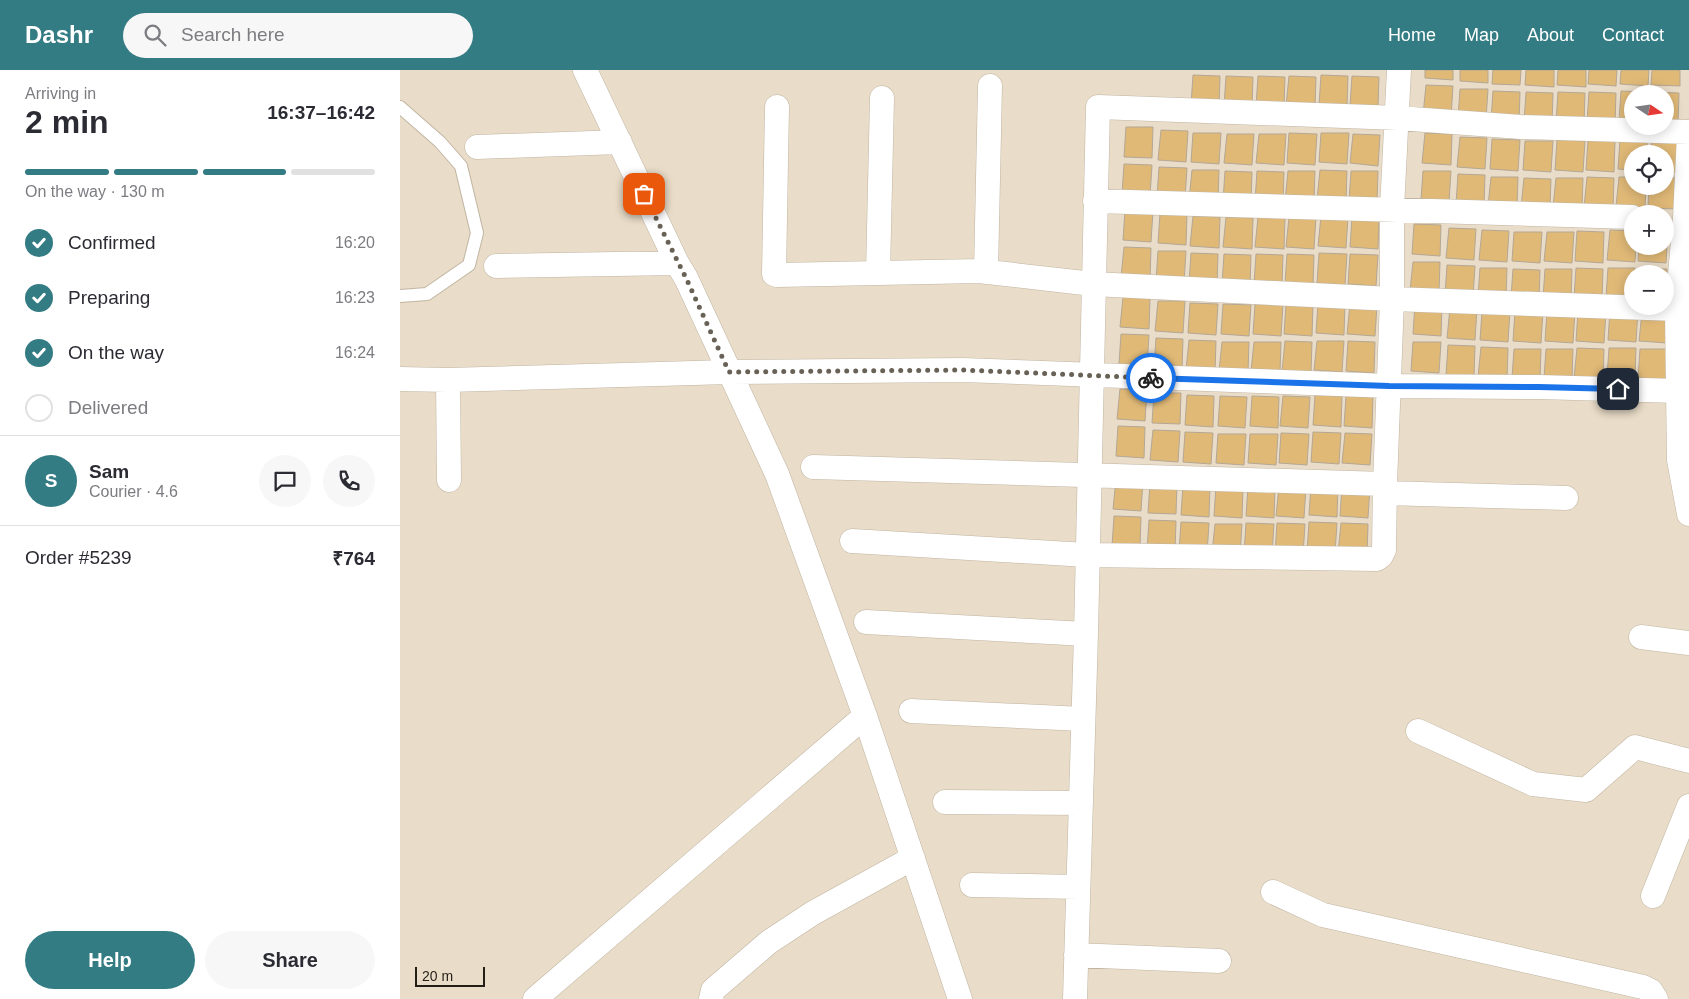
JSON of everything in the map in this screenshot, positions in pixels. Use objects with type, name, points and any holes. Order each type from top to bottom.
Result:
[{"type":"street","points":[[585,70],[677,263],[686,278],[777,474],[865,716],[960,999]]},
{"type":"street","points":[[852,541],[1087,555],[1377,558],[1381,556],[1384,550],[1392,299],[1392,209],[1399,70]]},
{"type":"street","points":[[986,272],[990,86]]},
{"type":"street","points":[[878,273],[882,98]]},
{"type":"street","points":[[777,107],[775,275],[986,272],[1094,284],[1392,299],[1677,309]]},
{"type":"street","points":[[1075,999],[1086,634],[1098,107],[1398,118],[1521,127],[1689,133],[1680,218],[1677,309],[1679,460],[1689,514]]},
{"type":"street","points":[[477,147],[620,142]]},
{"type":"street","points":[[1095,201],[1624,217]]},
{"type":"street","points":[[496,266],[677,263]]},
{"type":"street","points":[[400,379],[448,380],[729,372],[963,370],[1389,386],[1539,387],[1678,391]]},
{"type":"street","points":[[448,380],[449,480]]},
{"type":"street","points":[[813,467],[1089,474],[1566,498]]},
{"type":"street","points":[[866,622],[1086,634]]},
{"type":"street","points":[[1641,637],[1689,642]]},
{"type":"street","points":[[911,711],[1083,719]]},
{"type":"street","points":[[535,999],[865,716]]},
{"type":"street","points":[[1418,731],[1532,784],[1586,790],[1636,747],[1689,761]]},
{"type":"street","points":[[946,802],[1081,803]]},
{"type":"street","points":[[1653,896],[1689,806]]},
{"type":"street","points":[[711,999],[713,990],[770,942],[813,912],[913,858]]},
{"type":"street","points":[[972,885],[1078,887]]},
{"type":"street","points":[[1273,892],[1323,915],[1643,987],[1651,991],[1656,999]]},
{"type":"street","points":[[1076,955],[1219,961]]},
{"type":"lane","points":[[400,107],[440,142],[461,166],[477,233],[469,265],[427,294],[400,296]]},
{"type":"building","points":[[1425,70],[1453,70],[1453,80],[1425,78]]},
{"type":"building","points":[[1460,70],[1488,70],[1488,83],[1460,81]]},
{"type":"building","points":[[1493,70],[1521,70],[1520,85],[1492,84]]},
{"type":"building","points":[[1526,70],[1554,70],[1554,87],[1525,85]]},
{"type":"building","points":[[1558,70],[1586,70],[1586,87],[1557,85]]},
{"type":"building","points":[[1589,70],[1617,70],[1616,86],[1588,84]]},
{"type":"building","points":[[1621,70],[1649,70],[1648,85],[1620,84]]},
{"type":"building","points":[[1652,70],[1680,70],[1680,86],[1651,85]]},
{"type":"building","points":[[1193,75],[1220,76],[1219,107],[1191,105]]},
{"type":"building","points":[[1321,75],[1348,76],[1347,107],[1319,105]]},
{"type":"building","points":[[1226,76],[1253,77],[1252,108],[1224,106]]},
{"type":"building","points":[[1258,76],[1285,77],[1284,108],[1256,106]]},
{"type":"building","points":[[1289,76],[1316,77],[1315,108],[1286,106]]},
{"type":"building","points":[[1352,76],[1379,77],[1378,108],[1350,106]]},
{"type":"building","points":[[1426,85],[1453,86],[1451,117],[1423,115]]},
{"type":"building","points":[[1460,89],[1488,89],[1486,120],[1458,118]]},
{"type":"building","points":[[1493,91],[1520,92],[1519,123],[1491,121]]},
{"type":"building","points":[[1621,91],[1624,91],[1624,121],[1619,121]]},
{"type":"building","points":[[1526,92],[1553,93],[1552,124],[1524,122]]},
{"type":"building","points":[[1558,92],[1585,93],[1584,124],[1556,122]]},
{"type":"building","points":[[1589,92],[1616,93],[1615,124],[1587,122]]},
{"type":"building","points":[[1674,93],[1679,93],[1678,124],[1674,124]]},
{"type":"building","points":[[1126,127],[1153,127],[1152,158],[1124,157]]},
{"type":"building","points":[[1161,130],[1188,131],[1186,162],[1158,160]]},
{"type":"building","points":[[1193,133],[1221,133],[1219,164],[1191,162]]},
{"type":"building","points":[[1289,133],[1317,134],[1315,165],[1287,163]]},
{"type":"building","points":[[1321,133],[1349,133],[1347,164],[1319,162]]},
{"type":"building","points":[[1425,133],[1452,134],[1451,165],[1422,163]]},
{"type":"building","points":[[1227,134],[1254,134],[1252,165],[1224,163]]},
{"type":"building","points":[[1259,134],[1286,134],[1284,165],[1256,163]]},
{"type":"building","points":[[1353,134],[1380,135],[1378,166],[1350,163]]},
{"type":"building","points":[[1460,137],[1487,138],[1485,169],[1457,167]]},
{"type":"building","points":[[1492,139],[1520,140],[1518,171],[1490,169]]},
{"type":"building","points":[[1620,139],[1647,140],[1647,145],[1624,145],[1624,169],[1618,169]]},
{"type":"building","points":[[1557,140],[1585,141],[1583,172],[1555,170]]},
{"type":"building","points":[[1588,140],[1615,141],[1614,172],[1586,170]]},
{"type":"building","points":[[1652,140],[1679,141],[1677,172],[1674,172],[1674,145],[1651,145]]},
{"type":"building","points":[[1525,141],[1553,141],[1551,172],[1523,170]]},
{"type":"building","points":[[1124,164],[1152,165],[1150,196],[1122,194]]},
{"type":"building","points":[[1159,167],[1187,168],[1185,199],[1157,197]]},
{"type":"building","points":[[1192,170],[1219,170],[1218,201],[1189,200]]},
{"type":"building","points":[[1320,170],[1347,171],[1346,202],[1317,199]]},
{"type":"building","points":[[1225,171],[1252,172],[1251,203],[1223,201]]},
{"type":"building","points":[[1257,171],[1284,172],[1283,203],[1255,201]]},
{"type":"building","points":[[1288,171],[1315,171],[1314,202],[1285,201]]},
{"type":"building","points":[[1351,171],[1378,171],[1377,203],[1349,201]]},
{"type":"building","points":[[1423,171],[1451,171],[1449,202],[1421,200]]},
{"type":"building","points":[[1458,174],[1485,175],[1484,206],[1456,204]]},
{"type":"building","points":[[1491,177],[1518,177],[1517,208],[1488,206]]},
{"type":"building","points":[[1587,177],[1614,178],[1613,209],[1584,207]]},
{"type":"building","points":[[1619,177],[1624,177],[1624,195],[1646,195],[1645,205],[1616,206]]},
{"type":"building","points":[[1524,178],[1551,179],[1550,209],[1521,207]]},
{"type":"building","points":[[1556,178],[1583,178],[1582,209],[1553,207]]},
{"type":"building","points":[[1674,178],[1677,178],[1676,209],[1674,209],[1674,205],[1648,205],[1649,195],[1674,195]]},
{"type":"building","points":[[1125,210],[1153,211],[1151,242],[1123,240]]},
{"type":"building","points":[[1160,214],[1187,214],[1186,245],[1158,243]]},
{"type":"building","points":[[1193,216],[1220,217],[1219,248],[1190,246]]},
{"type":"building","points":[[1321,216],[1348,217],[1346,248],[1318,246]]},
{"type":"building","points":[[1226,217],[1253,218],[1252,249],[1223,247]]},
{"type":"building","points":[[1258,217],[1285,218],[1284,249],[1255,247]]},
{"type":"building","points":[[1289,217],[1316,217],[1314,249],[1286,247]]},
{"type":"building","points":[[1352,217],[1379,218],[1378,249],[1350,247]]},
{"type":"building","points":[[1414,224],[1441,225],[1440,256],[1412,254]]},
{"type":"building","points":[[1449,228],[1476,229],[1474,260],[1446,258]]},
{"type":"building","points":[[1482,230],[1509,231],[1507,262],[1479,260]]},
{"type":"building","points":[[1610,230],[1624,231],[1624,255],[1635,255],[1635,262],[1607,260]]},
{"type":"building","points":[[1577,231],[1604,232],[1603,263],[1575,261]]},
{"type":"building","points":[[1514,232],[1542,232],[1540,263],[1512,261]]},
{"type":"building","points":[[1547,232],[1574,232],[1572,263],[1544,261]]},
{"type":"building","points":[[1124,247],[1151,248],[1150,279],[1121,277]]},
{"type":"building","points":[[1158,251],[1186,251],[1184,283],[1156,281]]},
{"type":"building","points":[[1191,253],[1218,254],[1217,285],[1189,283]]},
{"type":"building","points":[[1319,253],[1347,254],[1345,285],[1317,283]]},
{"type":"building","points":[[1224,254],[1251,255],[1250,286],[1222,284]]},
{"type":"building","points":[[1256,254],[1283,255],[1282,286],[1254,284]]},
{"type":"building","points":[[1287,254],[1314,255],[1313,286],[1285,284]]},
{"type":"building","points":[[1350,254],[1378,255],[1376,286],[1348,284]]},
{"type":"building","points":[[1638,255],[1667,255],[1666,263],[1638,261]]},
{"type":"building","points":[[1413,262],[1440,262],[1439,293],[1410,291]]},
{"type":"building","points":[[1447,265],[1475,266],[1473,297],[1445,295]]},
{"type":"building","points":[[1480,268],[1507,268],[1506,299],[1478,297]]},
{"type":"building","points":[[1576,268],[1603,269],[1602,300],[1574,298]]},
{"type":"building","points":[[1608,268],[1624,268],[1624,298],[1606,297]]},
{"type":"building","points":[[1513,269],[1540,270],[1539,300],[1511,298]]},
{"type":"building","points":[[1545,269],[1572,269],[1571,300],[1543,298]]},
{"type":"building","points":[[1123,297],[1150,298],[1149,329],[1120,327]]},
{"type":"building","points":[[1158,301],[1185,301],[1183,333],[1155,331]]},
{"type":"building","points":[[1190,303],[1218,304],[1216,335],[1188,333]]},
{"type":"building","points":[[1318,303],[1345,304],[1344,335],[1316,333]]},
{"type":"building","points":[[1223,304],[1251,305],[1249,336],[1221,334]]},
{"type":"building","points":[[1255,304],[1283,305],[1281,336],[1253,334]]},
{"type":"building","points":[[1286,304],[1313,305],[1312,336],[1284,334]]},
{"type":"building","points":[[1350,304],[1377,305],[1375,336],[1347,334]]},
{"type":"building","points":[[1415,304],[1442,305],[1441,336],[1413,334]]},
{"type":"building","points":[[1450,308],[1477,309],[1475,340],[1447,338]]},
{"type":"building","points":[[1610,310],[1624,310],[1624,315],[1638,315],[1636,342],[1608,340]]},
{"type":"building","points":[[1482,311],[1510,311],[1508,342],[1480,340]]},
{"type":"building","points":[[1515,311],[1543,312],[1541,343],[1513,341]]},
{"type":"building","points":[[1547,311],[1575,312],[1573,343],[1545,341]]},
{"type":"building","points":[[1578,311],[1606,312],[1604,343],[1576,341]]},
{"type":"building","points":[[1642,315],[1669,315],[1667,343],[1639,341]]},
{"type":"building","points":[[1121,334],[1149,335],[1147,366],[1119,364]]},
{"type":"building","points":[[1156,338],[1183,339],[1182,370],[1154,368]]},
{"type":"building","points":[[1189,340],[1216,341],[1215,372],[1186,370]]},
{"type":"building","points":[[1285,341],[1312,342],[1311,373],[1282,371]]},
{"type":"building","points":[[1317,341],[1344,341],[1342,372],[1314,370]]},
{"type":"building","points":[[1348,341],[1375,342],[1374,373],[1346,371]]},
{"type":"building","points":[[1222,342],[1249,342],[1248,373],[1219,371]]},
{"type":"building","points":[[1254,342],[1281,342],[1280,373],[1251,371]]},
{"type":"building","points":[[1413,342],[1441,342],[1439,373],[1411,371]]},
{"type":"building","points":[[1448,345],[1475,346],[1474,377],[1446,375]]},
{"type":"building","points":[[1481,347],[1508,348],[1507,379],[1478,377]]},
{"type":"building","points":[[1577,348],[1604,349],[1603,380],[1574,378]]},
{"type":"building","points":[[1609,348],[1636,348],[1635,379],[1607,377]]},
{"type":"building","points":[[1514,349],[1541,349],[1540,380],[1512,378]]},
{"type":"building","points":[[1546,349],[1573,349],[1572,380],[1544,378]]},
{"type":"building","points":[[1640,349],[1667,349],[1666,380],[1638,378]]},
{"type":"building","points":[[1120,389],[1147,390],[1145,421],[1117,419]]},
{"type":"building","points":[[1154,393],[1181,393],[1180,424],[1152,423]]},
{"type":"building","points":[[1187,395],[1214,396],[1213,427],[1185,425]]},
{"type":"building","points":[[1315,395],[1342,396],[1341,427],[1313,425]]},
{"type":"building","points":[[1220,396],[1247,397],[1245,428],[1218,426]]},
{"type":"building","points":[[1252,396],[1279,397],[1278,428],[1250,426]]},
{"type":"building","points":[[1283,396],[1310,397],[1308,428],[1280,426]]},
{"type":"building","points":[[1346,396],[1373,397],[1372,428],[1344,426]]},
{"type":"building","points":[[1118,426],[1145,427],[1144,458],[1116,456]]},
{"type":"building","points":[[1153,430],[1180,431],[1178,462],[1150,460]]},
{"type":"building","points":[[1185,432],[1213,433],[1211,464],[1183,462]]},
{"type":"building","points":[[1313,432],[1341,433],[1339,464],[1311,462]]},
{"type":"building","points":[[1281,433],[1309,434],[1307,465],[1279,463]]},
{"type":"building","points":[[1345,433],[1372,434],[1370,465],[1342,463]]},
{"type":"building","points":[[1218,434],[1246,434],[1244,465],[1216,463]]},
{"type":"building","points":[[1250,434],[1278,434],[1276,465],[1248,463]]},
{"type":"building","points":[[1116,479],[1143,480],[1141,511],[1113,509]]},
{"type":"building","points":[[1150,483],[1177,483],[1176,514],[1148,513]]},
{"type":"building","points":[[1183,485],[1210,486],[1209,517],[1181,515]]},
{"type":"building","points":[[1311,485],[1338,486],[1337,517],[1309,515]]},
{"type":"building","points":[[1216,486],[1243,487],[1242,518],[1214,516]]},
{"type":"building","points":[[1248,486],[1275,487],[1274,518],[1246,516]]},
{"type":"building","points":[[1279,486],[1306,487],[1304,518],[1276,516]]},
{"type":"building","points":[[1342,486],[1370,487],[1368,518],[1340,516]]},
{"type":"building","points":[[1114,516],[1141,517],[1140,548],[1112,546]]},
{"type":"building","points":[[1149,520],[1176,521],[1175,552],[1147,550]]},
{"type":"building","points":[[1181,522],[1209,523],[1207,554],[1179,552]]},
{"type":"building","points":[[1309,522],[1337,523],[1335,554],[1307,552]]},
{"type":"building","points":[[1246,523],[1274,524],[1272,555],[1244,553]]},
{"type":"building","points":[[1277,523],[1305,524],[1303,555],[1275,553]]},
{"type":"building","points":[[1341,523],[1368,524],[1367,555],[1338,553]]},
{"type":"building","points":[[1215,524],[1242,524],[1240,555],[1212,553]]},
{"type":"way so far","points":[[644,194],[686,278],[729,372],[963,370],[1151,378]]},
{"type":"route","points":[[1151,378],[1389,386],[1618,389]]}]
